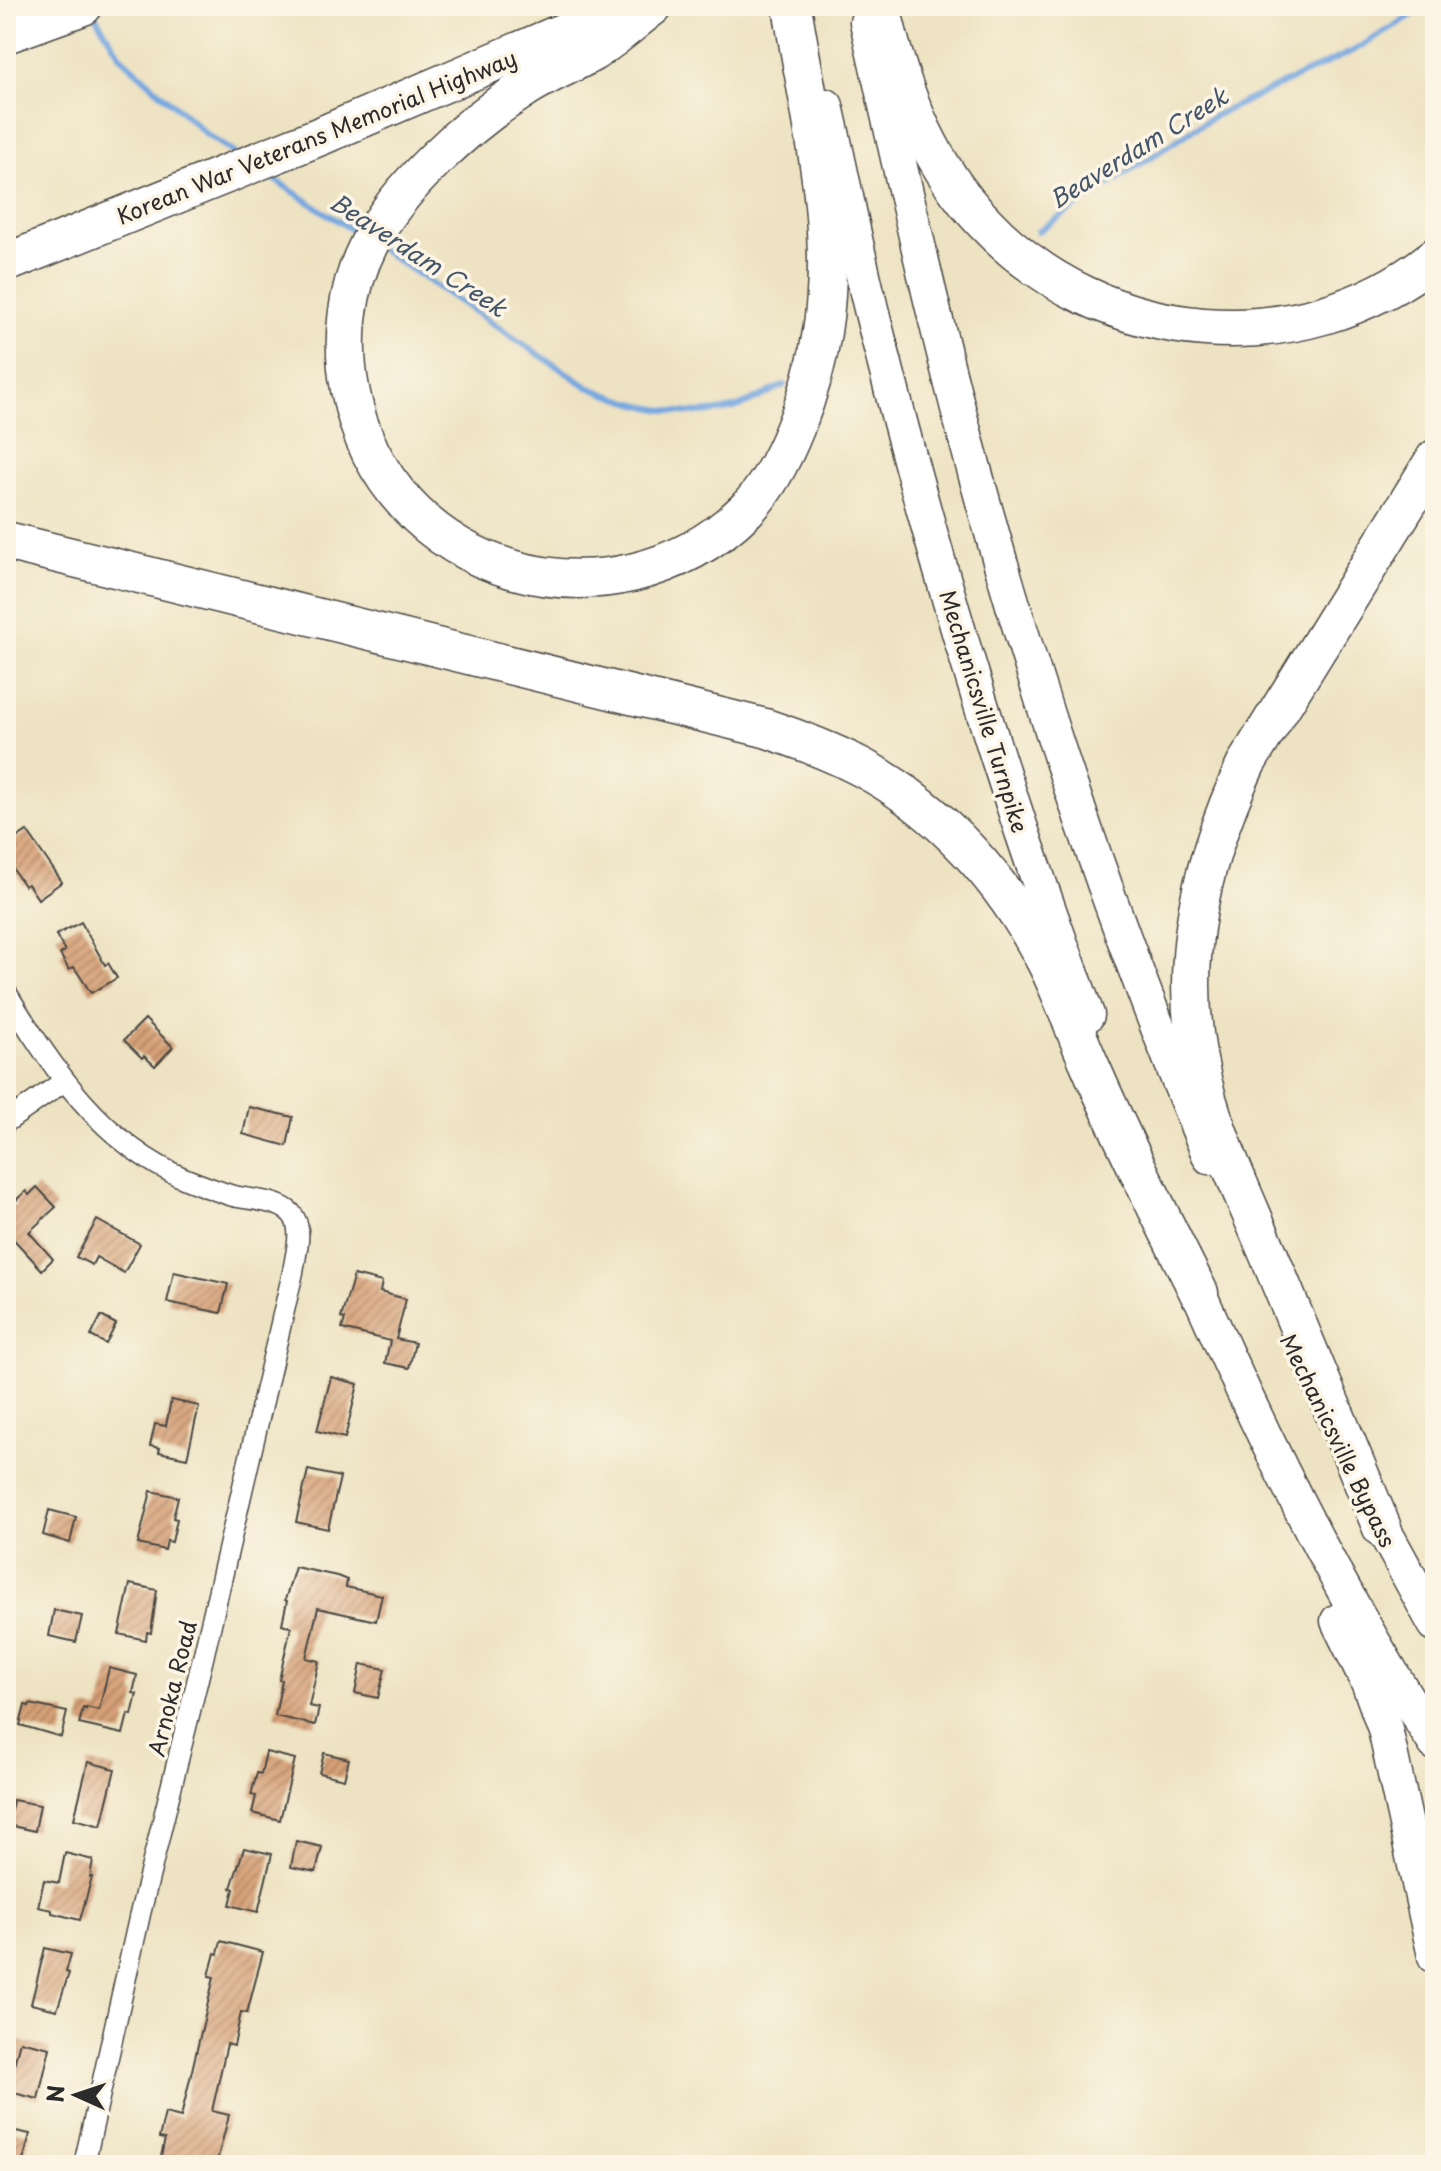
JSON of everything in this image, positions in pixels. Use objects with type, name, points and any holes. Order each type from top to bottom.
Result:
[{"type":"highway","points":[[6,34],[83,6]]},
{"type":"highway","name":"Korean War Veterans Memorial Highway","points":[[6,263],[323,135],[625,6]]},
{"type":"highway","points":[[653,6],[593,52],[524,88],[457,140],[405,193],[375,234],[358,269],[349,301],[345,335],[346,369],[354,409],[377,465],[397,493],[421,518],[448,539],[478,556],[543,577],[602,579],[635,573],[673,560],[724,529],[749,507],[763,489],[799,418],[813,377],[826,290],[824,201],[792,6]]},
{"type":"highway","name":"Mechanicsville Turnpike","points":[[803,6],[871,309],[970,670],[1003,775],[1080,996],[1141,1157],[1243,1391]]},
{"type":"highway","name":"Mechanicsville Bypass","points":[[864,6],[928,292],[983,504],[1088,837],[1192,1114],[1250,1253],[1315,1396],[1435,1624]]},
{"type":"highway","points":[[881,6],[902,84],[947,175],[982,221],[1010,248],[1039,270],[1080,293],[1125,312],[1169,322],[1231,328],[1273,326],[1328,315],[1375,297],[1396,286],[1435,257]]},
{"type":"highway","points":[[1382,1528],[1218,1132],[1194,1040],[1190,965],[1205,872],[1223,813],[1247,762],[1435,459]]},
{"type":"highway","points":[[6,541],[765,728],[817,746],[863,767],[902,792],[956,839],[1007,897],[1027,927],[1199,1293]]},
{"type":"highway","points":[[1243,1391],[1358,1613],[1435,1743]]},
{"type":"highway","points":[[1243,1391],[1325,1594],[1369,1684],[1385,1729],[1435,1956]]},
{"type":"street","points":[[6,992],[63,1082],[6,1122]]},
{"type":"street","name":"Arnoka Road","points":[[63,1082],[89,1111],[120,1137],[168,1170],[230,1195],[281,1207],[291,1213],[299,1230],[293,1272],[140,1914],[84,2165]]},
{"type":"building","points":[[27,831],[62,882],[38,899],[28,884],[24,886],[6,852],[6,845]]},
{"type":"building","points":[[81,922],[105,965],[108,963],[117,978],[91,993],[74,967],[69,970],[60,954],[65,951],[56,935]]},
{"type":"building","points":[[145,1019],[173,1047],[155,1066],[124,1040]]},
{"type":"building","points":[[249,1107],[293,1117],[287,1146],[243,1134]]},
{"type":"building","points":[[37,1187],[56,1207],[29,1232],[53,1259],[42,1270],[6,1231],[6,1214],[16,1205],[14,1202],[26,1191],[29,1195]]},
{"type":"building","points":[[97,1220],[140,1244],[124,1273],[96,1257],[92,1265],[76,1257]]},
{"type":"building","points":[[174,1272],[228,1284],[221,1313],[167,1302]]},
{"type":"building","points":[[354,1275],[382,1282],[380,1292],[406,1299],[396,1339],[415,1343],[409,1368],[385,1363],[390,1341],[342,1329],[345,1319],[341,1318]]},
{"type":"building","points":[[101,1316],[116,1324],[106,1344],[91,1336]]},
{"type":"building","points":[[331,1377],[358,1384],[345,1438],[317,1431]]},
{"type":"building","points":[[171,1400],[199,1406],[187,1458],[159,1452],[160,1448],[150,1446],[155,1424],[166,1426]]},
{"type":"building","points":[[308,1470],[340,1477],[328,1529],[296,1522]]},
{"type":"building","points":[[151,1491],[178,1497],[172,1542],[167,1541],[165,1550],[138,1544]]},
{"type":"building","points":[[49,1510],[76,1517],[70,1543],[43,1535]]},
{"type":"building","points":[[295,1567],[337,1576],[347,1580],[346,1587],[382,1595],[376,1621],[318,1608],[306,1658],[319,1661],[309,1706],[319,1708],[315,1725],[275,1716],[282,1680],[279,1680],[291,1627],[282,1624],[285,1600]]},
{"type":"building","points":[[130,1584],[157,1590],[151,1633],[147,1632],[146,1640],[119,1634]]},
{"type":"building","points":[[54,1610],[82,1616],[76,1642],[49,1636]]},
{"type":"building","points":[[361,1664],[385,1669],[378,1698],[355,1693]]},
{"type":"building","points":[[109,1668],[137,1675],[133,1693],[137,1694],[123,1734],[79,1724],[83,1708],[99,1710]]},
{"type":"building","points":[[25,1705],[67,1712],[61,1737],[20,1725]]},
{"type":"building","points":[[266,1752],[295,1759],[280,1820],[252,1813],[256,1796],[251,1795],[257,1773],[261,1774]]},
{"type":"building","points":[[324,1753],[349,1759],[344,1779],[319,1773]]},
{"type":"building","points":[[88,1762],[115,1769],[101,1826],[74,1819]]},
{"type":"building","points":[[13,1800],[40,1805],[35,1831],[8,1825]]},
{"type":"building","points":[[296,1841],[322,1847],[316,1872],[291,1867]]},
{"type":"building","points":[[244,1848],[272,1854],[258,1912],[230,1905],[234,1889],[231,1888]]},
{"type":"building","points":[[65,1853],[93,1860],[92,1877],[80,1920],[38,1907],[44,1880],[59,1883]]},
{"type":"building","points":[[221,1941],[263,1952],[247,2013],[241,2012],[234,2046],[227,2044],[212,2111],[229,2115],[216,2165],[159,2165],[165,2139],[159,2138],[165,2113],[181,2117],[214,1977],[209,1976]]},
{"type":"building","points":[[45,1948],[71,1954],[66,1972],[69,1973],[57,2010],[31,2004]]},
{"type":"building","points":[[20,2041],[50,2048],[38,2099],[6,2091],[6,2067],[13,2069]]},
{"type":"building","points":[[6,2129],[30,2134],[22,2165],[6,2165]]},
{"type":"waterway","name":"Beaverdam Creek","points":[[1038,231],[1214,116],[1353,51],[1427,6]]},
{"type":"waterway","name":"Beaverdam Creek","points":[[93,12],[121,57],[206,134],[237,155]]},
{"type":"waterway","name":"Beaverdam Creek","points":[[266,174],[361,236]]},
{"type":"waterway","name":"Beaverdam Creek","points":[[380,249],[588,387],[623,400],[678,412],[715,412],[746,404],[784,385]]}]
